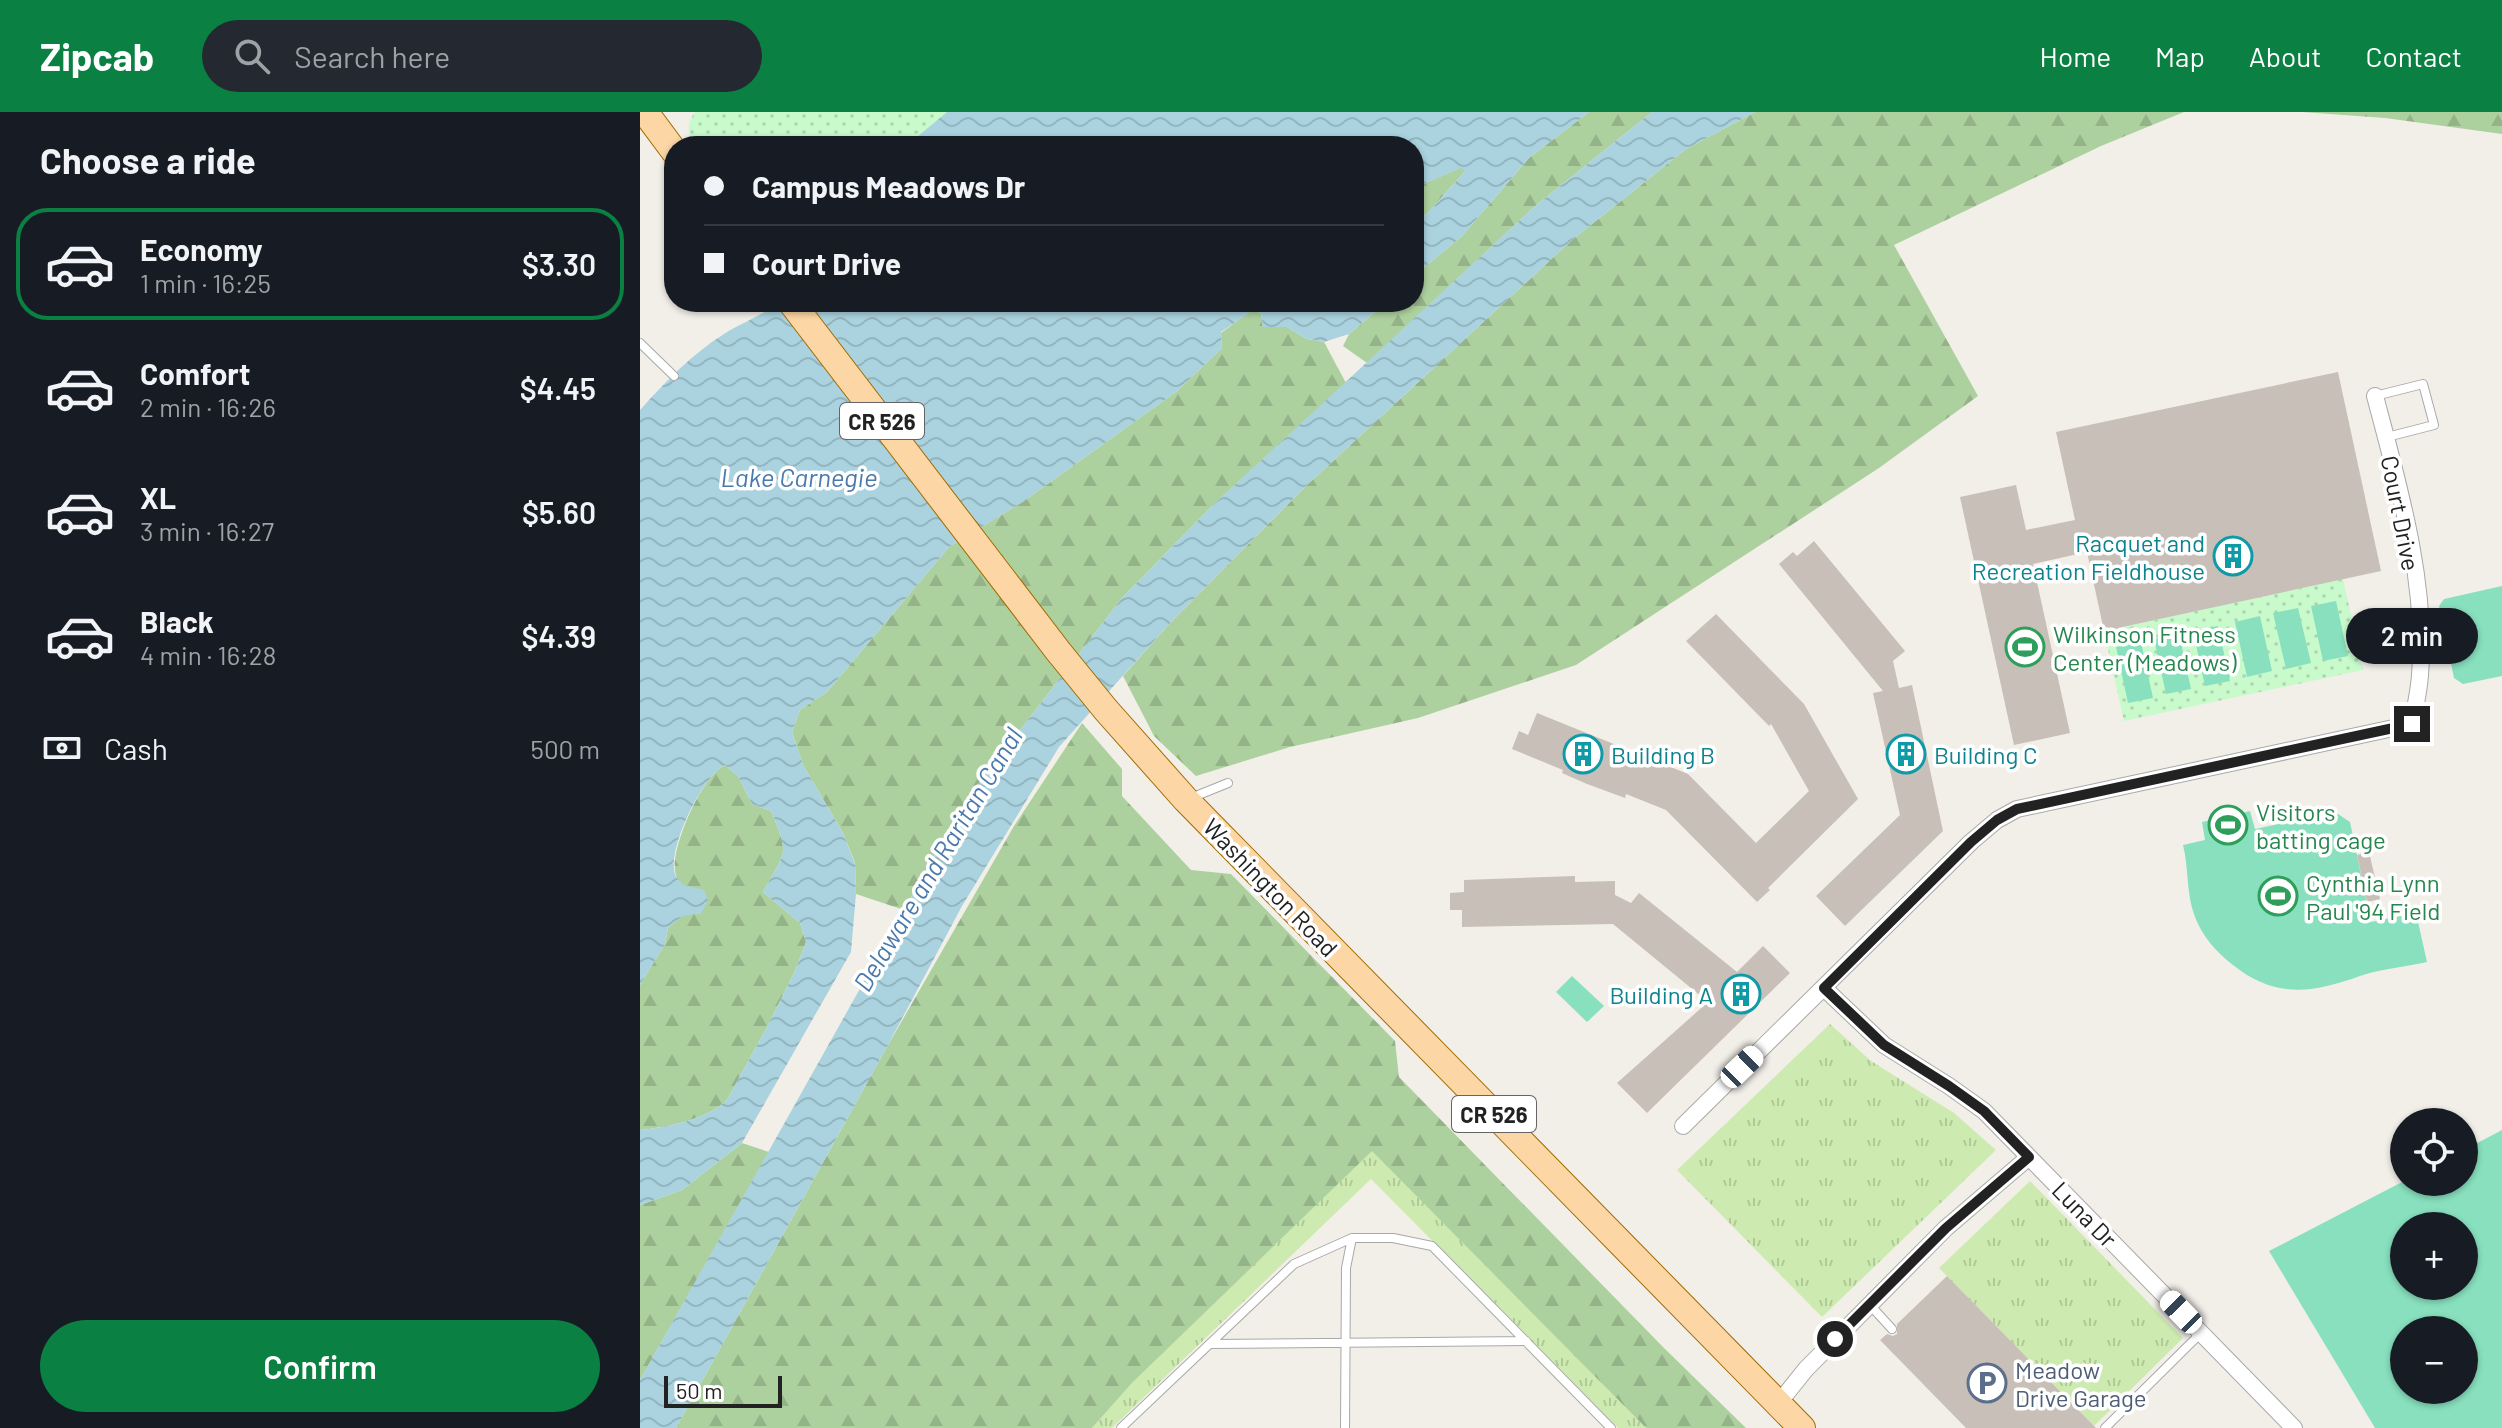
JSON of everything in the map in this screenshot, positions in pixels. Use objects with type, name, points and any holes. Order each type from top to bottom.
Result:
[{"type":"main road","points":[[645,112],[664,138]]},
{"type":"main road","name":"Washington Road","points":[[799,312],[1093,694],[1186,800],[1802,1428]]},
{"type":"street","name":"Court Drive","points":[[1683,1126],[1997,820],[2017,809],[2412,724],[2420,676],[2421,639],[2414,571],[2398,483],[2375,396]]},
{"type":"street","name":"Luna Dr","points":[[1824,988],[1884,1045],[1984,1111],[2294,1428]]},
{"type":"street","points":[[1778,1404],[1806,1369],[1946,1228],[2029,1157]]},
{"type":"lane","points":[[640,343],[674,376]]},
{"type":"lane","points":[[2375,396],[2423,384],[2434,425],[2386,437]]},
{"type":"lane","points":[[1186,800],[1228,783]]},
{"type":"lane","points":[[1345,1428],[1346,1268],[1352,1238]]},
{"type":"lane","points":[[1121,1428],[1294,1264],[1352,1238],[1393,1238],[1432,1246],[1611,1428]]},
{"type":"lane","points":[[1870,1304],[1892,1329]]},
{"type":"lane","points":[[2105,1428],[2201,1333]]},
{"type":"lane","points":[[1210,1344],[1526,1341]]},
{"type":"green space","points":[[695,112],[947,112],[918,136],[690,136],[690,121]]},
{"type":"green space","points":[[1589,112],[1652,112],[1534,207],[1424,310],[1424,268],[1462,236],[1529,158]]},
{"type":"green space","points":[[1755,112],[2184,112],[2101,146],[1894,245],[1978,396],[1879,468],[1576,665],[1418,718],[1290,747],[1196,776],[1154,736],[1123,676],[1171,622],[1306,486],[1572,240],[1686,149]]},
{"type":"green space","points":[[2302,112],[2502,112],[2502,134],[2385,118]]},
{"type":"green space","points":[[1462,167],[1465,171],[1424,216],[1424,184]]},
{"type":"green space","points":[[1249,312],[1261,313],[1263,327],[1287,327],[1307,339],[1324,342],[1346,383],[1212,506],[1122,598],[966,800],[904,910],[856,894],[855,863],[843,833],[803,765],[792,732],[800,710],[827,692],[949,547],[1024,501],[1177,391],[1222,348],[1221,333]]},
{"type":"green space","points":[[1375,312],[1422,312],[1367,363],[1343,346],[1349,334]]},
{"type":"green space","points":[[2343,579],[2363,670],[2124,721],[2104,631]]},
{"type":"green space","points":[[2502,586],[2502,676],[2463,684],[2454,678],[2439,606],[2444,599]]},
{"type":"green space","points":[[2336,601],[2348,656],[2323,661],[2311,606]]},
{"type":"green space","points":[[2298,608],[2311,663],[2286,669],[2273,613]]},
{"type":"green space","points":[[2260,616],[2272,671],[2247,677],[2235,622]]},
{"type":"green space","points":[[2218,626],[2230,681],[2205,686],[2193,631]]},
{"type":"green space","points":[[2179,634],[2191,689],[2166,694],[2154,639]]},
{"type":"green space","points":[[2141,642],[2153,698],[2128,703],[2116,647]]},
{"type":"green space","points":[[1082,723],[1122,769],[1122,796],[1191,870],[1231,874],[1395,1041],[1399,1077],[1746,1428],[1646,1428],[1372,1151],[1132,1383],[1092,1428],[676,1428],[888,1045],[1014,826]]},
{"type":"green space","points":[[725,765],[738,776],[752,804],[771,811],[781,837],[783,853],[763,892],[800,923],[806,942],[768,1025],[727,1100],[697,1117],[640,1130],[640,985],[665,944],[668,928],[682,915],[701,913],[678,881],[675,859],[683,829],[698,796]]},
{"type":"green space","name":"Cynthia Lynn Paul '94 Field","points":[[2250,811],[2255,829],[2335,812],[2350,822],[2371,922],[2416,913],[2427,962],[2326,986],[2295,990],[2264,983],[2227,960],[2206,937],[2195,917],[2183,845],[2205,840],[2202,822]]},
{"type":"green space","points":[[1572,976],[1604,1006],[1587,1022],[1556,992]]},
{"type":"green space","points":[[1830,1024],[1871,1061],[1954,1113],[1996,1150],[1822,1317],[1677,1170]]},
{"type":"green space","points":[[2502,1130],[2502,1428],[2375,1428],[2269,1251],[2390,1188],[2390,1196],[2478,1196],[2478,1143]]},
{"type":"green space","points":[[742,1143],[769,1152],[640,1380],[640,1205],[682,1190]]},
{"type":"green space","points":[[1372,1150],[1646,1428],[1618,1428],[1371,1179],[1112,1428],[1092,1428],[1132,1383]]},
{"type":"green space","points":[[2030,1181],[2183,1338],[2094,1426],[1939,1268]]},
{"type":"water","points":[[947,112],[1589,112],[1529,158],[1462,236],[1424,268],[1424,216],[1465,171],[1461,168],[1424,184],[1424,136],[918,136]]},
{"type":"water","name":"Delaware and Raritan Canal","points":[[1652,112],[1755,112],[1686,149],[1572,240],[1306,486],[1171,622],[1059,747],[962,906],[676,1428],[640,1428],[640,1380],[966,800],[1122,598],[1212,506],[1534,207]]},
{"type":"water","name":"Lake Carnegie","points":[[764,312],[1251,312],[1221,332],[1222,348],[1177,391],[1024,501],[949,547],[827,692],[800,710],[792,732],[803,765],[843,833],[855,864],[851,952],[742,1143],[682,1190],[640,1205],[640,1130],[697,1117],[727,1100],[795,971],[806,942],[800,923],[763,892],[783,853],[781,837],[771,811],[752,804],[738,776],[725,765],[697,797],[676,848],[674,863],[676,875],[683,885],[704,890],[708,901],[701,913],[682,916],[668,928],[665,944],[640,985],[640,410],[701,350]]},
{"type":"water","name":"Lake Carnegie","points":[[1256,312],[1375,312],[1349,334],[1324,342],[1307,339],[1287,327],[1263,327],[1261,313]]},
{"type":"building","name":"Racquet and Recreation Fieldhouse","points":[[2338,372],[2381,571],[2104,631],[2087,552],[2033,564],[2070,733],[2014,745],[1960,497],[2016,485],[2026,530],[2075,520],[2056,432]]},
{"type":"building","name":"Building C","points":[[1814,541],[1905,651],[1893,661],[1899,688],[1912,685],[1943,831],[1845,926],[1816,896],[1900,815],[1873,693],[1883,691],[1779,564],[1793,552],[1797,556]]},
{"type":"building","name":"Building B","points":[[1716,614],[1804,704],[1858,799],[1757,902],[1666,810],[1626,794],[1625,798],[1587,784],[1562,773],[1563,770],[1512,749],[1519,731],[1528,735],[1537,713],[1688,774],[1756,843],[1809,791],[1771,724],[1769,726],[1686,641]]},
{"type":"building","points":[[2369,852],[2380,899],[2367,902],[2357,855]]},
{"type":"building","name":"Building A","points":[[1575,876],[1575,882],[1615,881],[1615,895],[1631,903],[1639,893],[1737,972],[1763,946],[1790,973],[1647,1113],[1617,1083],[1708,1002],[1613,924],[1462,927],[1462,910],[1450,910],[1450,893],[1464,892],[1464,880]]},
{"type":"building","name":"Meadow Drive Garage","points":[[1947,1276],[2096,1428],[1966,1428],[1880,1340],[1887,1334],[1897,1334],[1897,1324]]},
{"type":"place","name":"Racquet and Recreation Fieldhouse","points":[[2233,556]]},
{"type":"place","name":"Wilkinson Fitness Center (Meadows)","points":[[2025,647]]},
{"type":"place","name":"Building B","points":[[1583,754]]},
{"type":"place","name":"Building C","points":[[1906,754]]},
{"type":"place","name":"Visitors batting cage","points":[[2228,825]]},
{"type":"place","name":"Cynthia Lynn Paul '94 Field","points":[[2278,896]]},
{"type":"place","name":"Building A","points":[[1741,994]]},
{"type":"place","name":"Meadow Drive Garage","points":[[1987,1383]]},
{"type":"route","points":[[1835,1339],[1946,1228],[2029,1157],[1984,1111],[1884,1045],[1824,988],[1971,842],[1997,820],[2017,809],[2412,724]]}]
